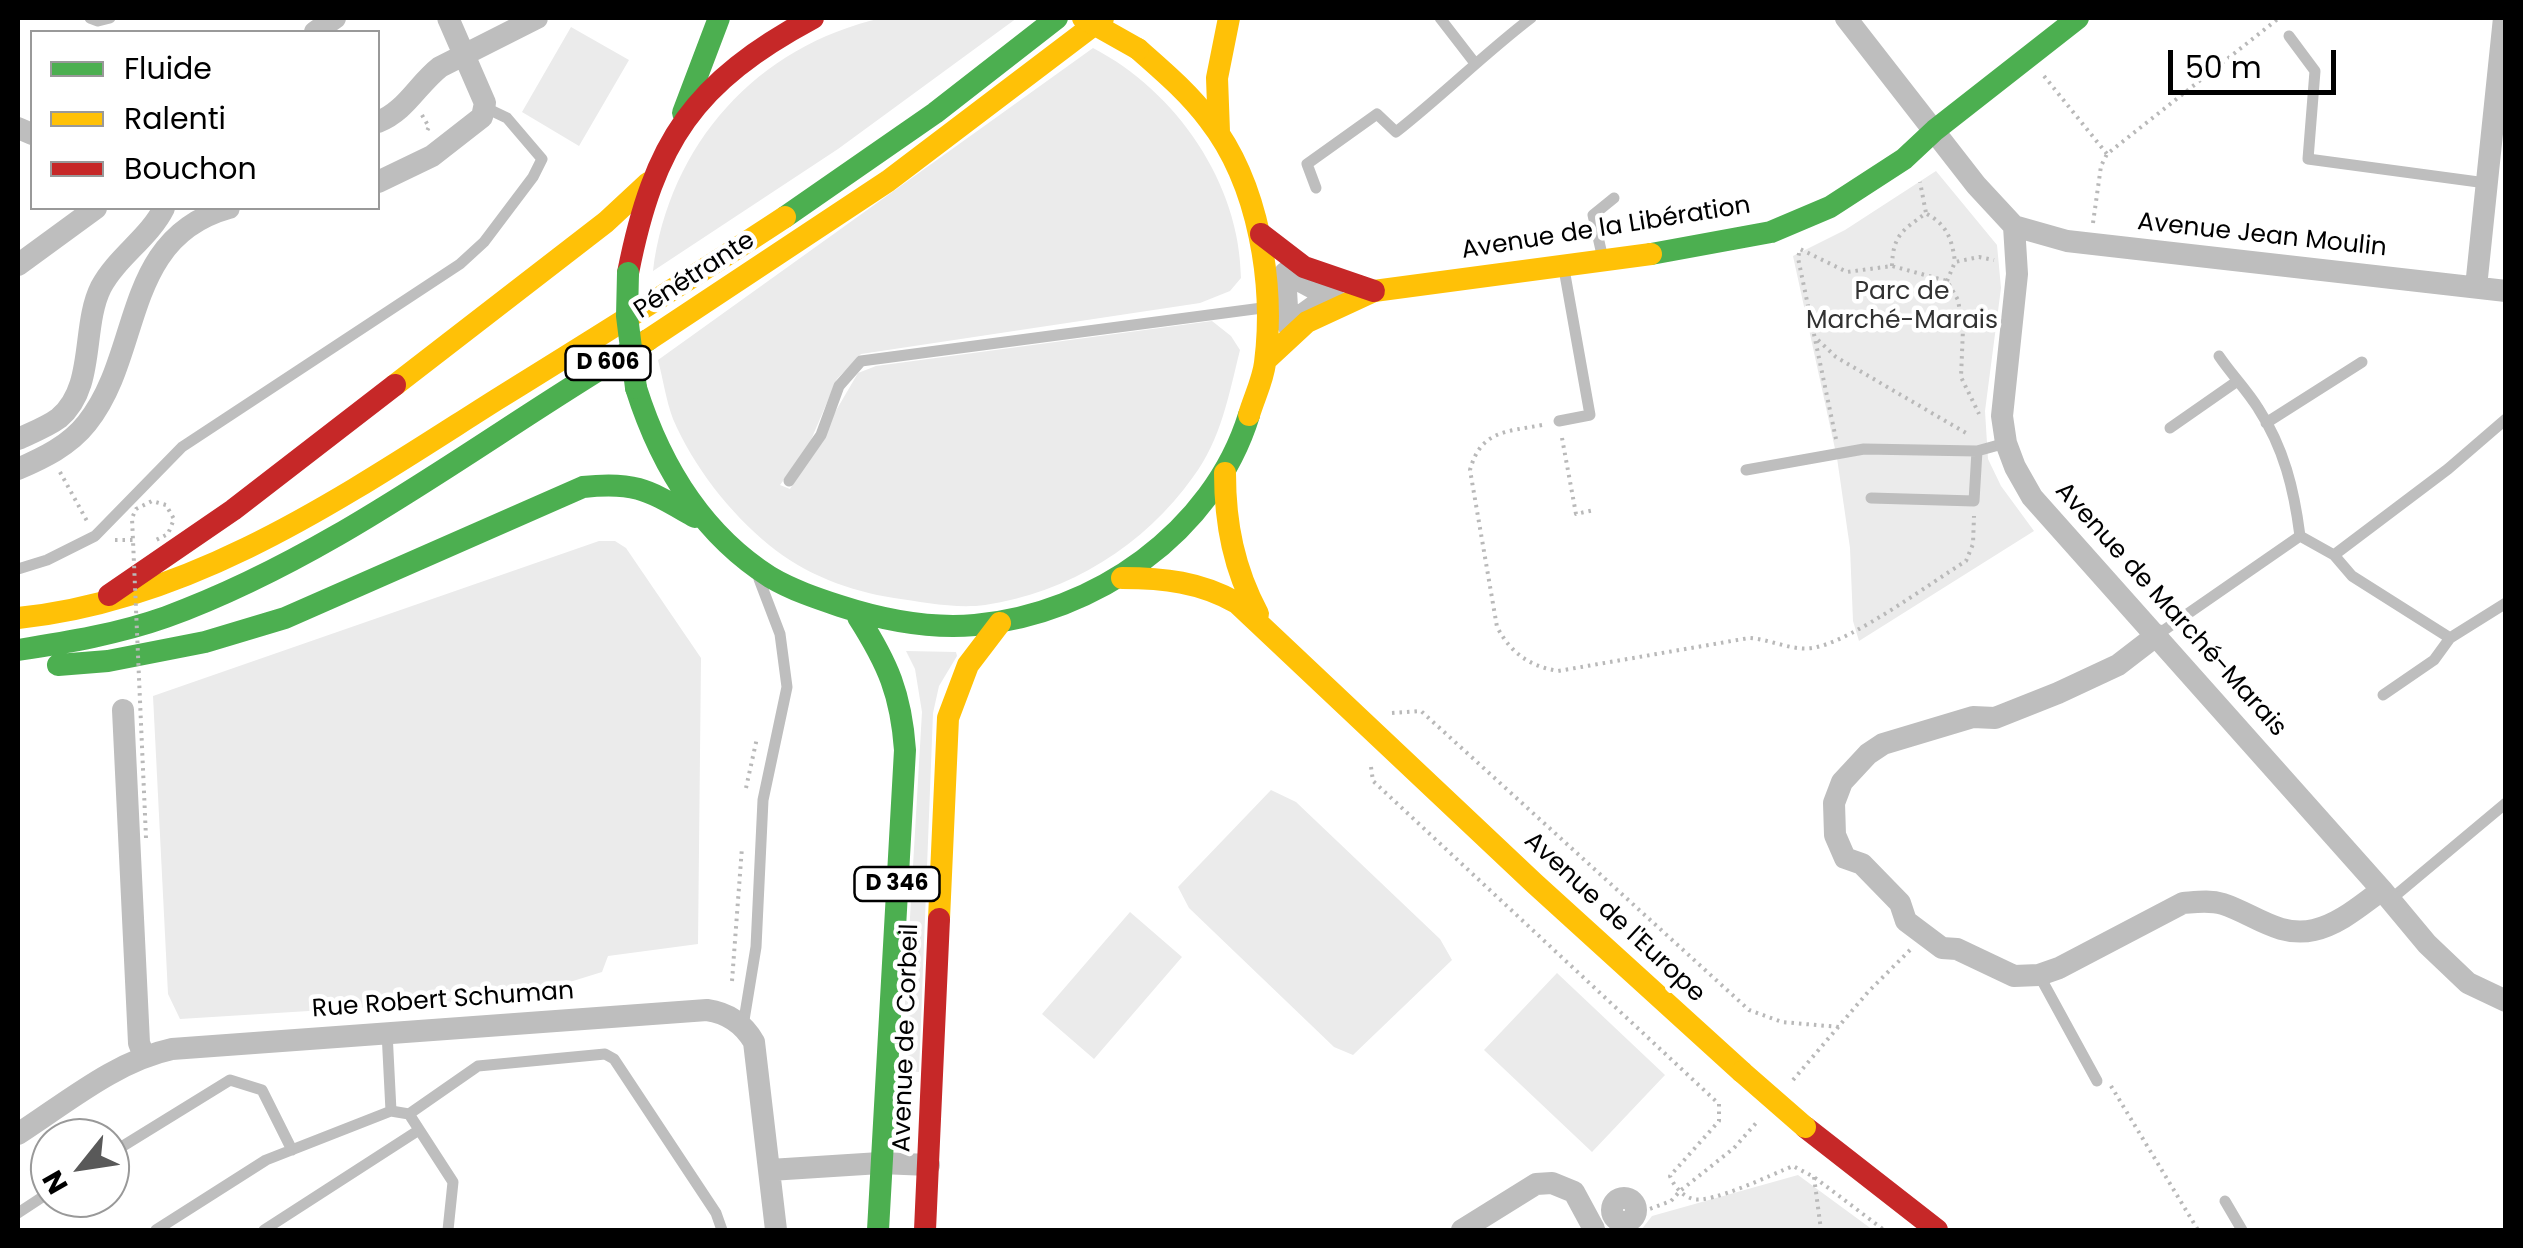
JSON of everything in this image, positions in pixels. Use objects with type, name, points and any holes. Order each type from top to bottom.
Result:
[{"type":"main road","points":[[705,522],[658,449],[636,388],[627,316],[628,273],[648,183],[679,123],[719,18]]},
{"type":"main road","points":[[679,123],[747,55],[813,18]]},
{"type":"main road","name":"Pénétrante","points":[[92,608],[170,586],[216,565],[372,478],[714,263],[963,91],[1057,18]]},
{"type":"main road","points":[[18,660],[50,666],[108,661],[205,642],[285,618],[584,487],[618,482],[648,491],[705,522],[776,582],[858,618],[940,628],[1000,623],[1040,616],[1076,603],[1122,578],[1172,538],[1226,473],[1254,409],[1266,360],[1269,306],[1261,234],[1219,132],[1181,86],[1138,49],[1083,18]]},
{"type":"main road","name":"Pénétrante","points":[[18,650],[76,643],[196,606],[300,553],[424,482],[824,224],[999,99],[1102,18]]},
{"type":"main road","points":[[1219,132],[1217,78],[1229,18]]},
{"type":"main road","name":"Avenue de la Libération","points":[[1266,360],[1307,322],[1374,291],[1702,247],[1772,232],[1830,207],[1904,160],[1936,130],[2078,18]]},
{"type":"main road","points":[[92,608],[233,510],[606,222],[648,183]]},
{"type":"main road","name":"Avenue de la Libération","points":[[1261,234],[1304,267],[1374,291]]},
{"type":"main road","name":"Avenue de l'Europe","points":[[1226,473],[1224,502],[1231,555],[1246,593],[1268,629]]},
{"type":"main road","name":"Avenue de l'Europe","points":[[1122,578],[1158,577],[1206,586],[1237,603],[1534,883],[1742,1072],[1805,1127],[1937,1230]]},
{"type":"main road","name":"D 606","points":[[18,618],[92,608]]},
{"type":"main road","name":"D 346","points":[[858,618],[892,671],[903,704],[904,734],[878,1230]]},
{"type":"main road","name":"Avenue de Corbeil","points":[[925,1230],[948,718],[968,665],[1000,623]]},
{"type":"street","points":[[380,179],[440,150],[482,117],[484,105],[448,18]]},
{"type":"street","points":[[380,121],[412,98],[428,76],[537,18]]},
{"type":"street","points":[[1846,18],[1976,185],[2014,226]]},
{"type":"street","points":[[2476,287],[2504,18]]},
{"type":"street","points":[[18,265],[93,210]]},
{"type":"street","points":[[21,430],[57,419],[70,405],[81,382],[90,320],[102,286],[160,210],[192,226]]},
{"type":"street","points":[[18,470],[50,455],[74,437],[98,407],[158,258],[192,226],[220,210]]},
{"type":"street","name":"Avenue de Marché-Marais","points":[[2014,226],[2017,274],[2002,416],[2014,467],[2032,496],[2426,944],[2468,983],[2506,1000]]},
{"type":"street","name":"Avenue Jean Moulin","points":[[2014,226],[2066,242],[2506,291]]},
{"type":"street","points":[[21,430],[50,455]]},
{"type":"street","points":[[2157,636],[2118,665],[2058,694],[1994,718],[1974,717],[1883,744],[1856,764],[1842,782],[1834,804],[1835,836],[1845,858],[1862,864],[1900,902],[1906,922],[1942,948],[1957,949],[2014,976],[2039,975],[2078,960],[2183,903],[2224,904],[2278,930],[2296,932],[2332,923],[2386,895]]},
{"type":"street","points":[[123,710],[139,1044],[144,1056]]},
{"type":"street","name":"Rue Robert Schuman","points":[[18,1134],[144,1056],[172,1049],[707,1010],[724,1014],[743,1026]]},
{"type":"street","points":[[743,1026],[758,1056],[776,1230]]},
{"type":"street","points":[[770,1170],[880,1163],[928,1165]]},
{"type":"street","points":[[1462,1230],[1536,1184],[1552,1183],[1574,1192],[1600,1226]]},
{"type":"lane","points":[[90,18],[110,18]]},
{"type":"lane","points":[[1440,18],[1474,62]]},
{"type":"lane","points":[[1316,188],[1307,164],[1377,114],[1396,132],[1454,86],[1474,62],[1531,18]]},
{"type":"lane","points":[[2289,36],[2315,71],[2308,159],[2486,183]]},
{"type":"lane","points":[[18,569],[47,560],[96,536],[182,446],[460,264],[484,242],[542,159],[508,118],[484,105]]},
{"type":"lane","points":[[1603,259],[1592,215],[1614,198]]},
{"type":"lane","points":[[1559,422],[1590,416],[1563,265]]},
{"type":"lane","points":[[788,481],[820,435],[839,386],[861,361],[1269,306]]},
{"type":"lane","points":[[2218,356],[2256,405],[2294,484],[2300,536]]},
{"type":"lane","points":[[2266,423],[2362,362]]},
{"type":"lane","points":[[2170,428],[2236,382]]},
{"type":"lane","points":[[2334,555],[2448,469],[2506,419]]},
{"type":"lane","points":[[1746,470],[1864,449],[2006,443]]},
{"type":"lane","points":[[1870,498],[1974,501],[1977,445]]},
{"type":"lane","points":[[2300,536],[2334,555],[2352,576],[2450,638]]},
{"type":"lane","points":[[2157,636],[2300,536]]},
{"type":"lane","points":[[743,1026],[756,948],[763,800],[787,687],[780,634],[759,586],[759,570]]},
{"type":"lane","points":[[2383,695],[2434,660],[2450,638],[2506,602]]},
{"type":"lane","points":[[2386,895],[2506,803]]},
{"type":"lane","points":[[2039,975],[2097,1080]]},
{"type":"lane","points":[[387,1032],[391,1111]]},
{"type":"lane","points":[[156,1230],[266,1160],[391,1111],[408,1114],[478,1066],[605,1054],[614,1059],[635,1090],[716,1214],[722,1230]]},
{"type":"lane","points":[[130,1142],[230,1080],[262,1090],[292,1150]]},
{"type":"lane","points":[[408,1114],[453,1182],[448,1230]]},
{"type":"lane","points":[[264,1230],[419,1130]]},
{"type":"lane","points":[[2225,1201],[2242,1230]]},
{"type":"path","points":[[2092,231],[2100,166],[2108,154],[2279,18]]},
{"type":"path","points":[[2036,66],[2108,154]]},
{"type":"path","points":[[412,98],[440,150]]},
{"type":"path","points":[[1815,336],[1836,357],[1977,445],[1979,415],[1960,376],[1963,330],[1958,300],[1948,280],[1954,262],[1953,243],[1942,222],[1926,213],[1919,176],[1904,160]]},
{"type":"path","points":[[1892,266],[1893,243],[1926,213]]},
{"type":"path","points":[[1785,253],[1814,241]]},
{"type":"path","points":[[1800,249],[1847,272],[1892,266],[1948,280]]},
{"type":"path","points":[[1800,249],[1798,258],[1838,454]]},
{"type":"path","points":[[1954,262],[1979,257],[2002,262],[2002,275],[2017,274]]},
{"type":"path","points":[[1594,510],[1576,514],[1559,422],[1492,435],[1476,450],[1470,470],[1497,627],[1508,647],[1535,668],[1558,671],[1749,638],[1799,648],[1818,647],[1847,635],[1966,561],[1973,544],[1974,501]]},
{"type":"path","points":[[146,838],[132,518],[140,505],[160,501],[171,512],[173,527],[156,540]]},
{"type":"path","points":[[1377,715],[1421,711],[1749,1010],[1782,1022],[1839,1027]]},
{"type":"path","points":[[1372,766],[1373,781],[1720,1104],[1720,1120],[1670,1176],[1680,1191],[1693,1200],[1709,1198],[1793,1166],[1814,1176],[1884,1230]]},
{"type":"path","points":[[2097,1080],[2110,1086],[2198,1230]]},
{"type":"path","points":[[1814,1176],[1821,1230]]},
{"type":"green space","points":[[882,18],[1017,18],[838,149],[653,271],[662,225],[678,182],[727,107],[759,77],[796,51],[837,32]]},
{"type":"green space","points":[[571,27],[629,60],[579,146],[522,112]]},
{"type":"green space","points":[[1093,48],[1151,89],[1198,144],[1229,208],[1241,278],[1230,291],[1200,303],[861,354],[837,379],[808,447],[780,485],[790,489],[858,373],[876,366],[1212,321],[1231,336],[1240,350],[1223,416],[1203,463],[1174,502],[1128,544],[1075,577],[1016,599],[962,606],[894,598],[844,586],[797,565],[754,532],[702,471],[673,419],[658,360]]},
{"type":"green space","name":"Parc de Marché-Marais","points":[[1936,171],[1997,245],[2001,288],[1985,411],[1988,459],[2001,486],[2034,531],[1859,641],[1853,621],[1850,548],[1837,458],[1793,256],[1845,230]]},
{"type":"green space","points":[[599,541],[615,541],[626,548],[701,658],[698,944],[608,956],[602,972],[518,998],[180,1019],[168,994],[153,696]]},
{"type":"green space","points":[[906,651],[956,652],[957,656],[939,686],[933,713],[919,1072],[901,1071],[922,712],[915,669]]},
{"type":"green space","points":[[1271,790],[1296,802],[1440,939],[1452,960],[1353,1055],[1334,1047],[1189,908],[1178,887]]},
{"type":"green space","points":[[1130,912],[1182,957],[1094,1059],[1042,1014]]},
{"type":"green space","points":[[1557,973],[1665,1075],[1592,1152],[1484,1050]]},
{"type":"green space","points":[[1798,1175],[1873,1230],[1641,1230],[1652,1216]]},
{"type":"traffic: fast","points":[[683,113],[719,18]]},
{"type":"traffic: fast","points":[[785,217],[935,113],[1057,18]]},
{"type":"traffic: fast","points":[[1651,254],[1771,232],[1830,207],[1904,159],[1935,130],[2078,18]]},
{"type":"traffic: fast","points":[[628,273],[627,316],[636,388]]},
{"type":"traffic: fast","points":[[18,650],[130,628],[230,591],[353,526],[648,340]]},
{"type":"traffic: fast","points":[[636,388],[657,443],[686,494],[723,540],[745,559],[778,582],[831,603],[889,619],[941,626],[1020,618],[1105,585],[1144,560],[1208,496],[1232,457],[1249,415]]},
{"type":"traffic: fast","points":[[58,665],[108,661],[205,642],[285,618],[583,487],[642,490],[695,517]]},
{"type":"traffic: fast","points":[[858,617],[891,680],[905,750],[878,1230]]},
{"type":"traffic: slow","points":[[1083,18],[1138,49]]},
{"type":"traffic: slow","points":[[648,340],[888,181],[1103,18]]},
{"type":"traffic: slow","points":[[1219,132],[1217,78],[1229,18]]},
{"type":"traffic: slow","points":[[1138,49],[1209,120],[1226,146],[1251,204],[1265,268],[1268,333],[1264,369],[1249,415]]},
{"type":"traffic: slow","points":[[395,385],[606,222],[648,183]]},
{"type":"traffic: slow","points":[[18,618],[84,607],[147,589],[209,566],[269,537],[384,471],[785,217]]},
{"type":"traffic: slow","points":[[1266,360],[1307,322],[1374,291],[1651,254]]},
{"type":"traffic: slow","points":[[1225,473],[1232,546],[1258,614]]},
{"type":"traffic: slow","points":[[1122,578],[1181,583],[1210,590],[1237,603],[1534,883],[1742,1072]]},
{"type":"traffic: slow","points":[[939,919],[948,718],[968,665],[1000,623]]},
{"type":"traffic: slow","points":[[1742,1072],[1805,1127]]},
{"type":"traffic: jam","points":[[628,273],[651,186],[686,120],[738,66],[813,18]]},
{"type":"traffic: jam","points":[[1261,234],[1304,267],[1374,291]]},
{"type":"traffic: jam","points":[[109,595],[233,510],[395,385]]},
{"type":"traffic: jam","points":[[925,1230],[939,919]]},
{"type":"traffic: jam","points":[[1805,1127],[1937,1230]]}]
